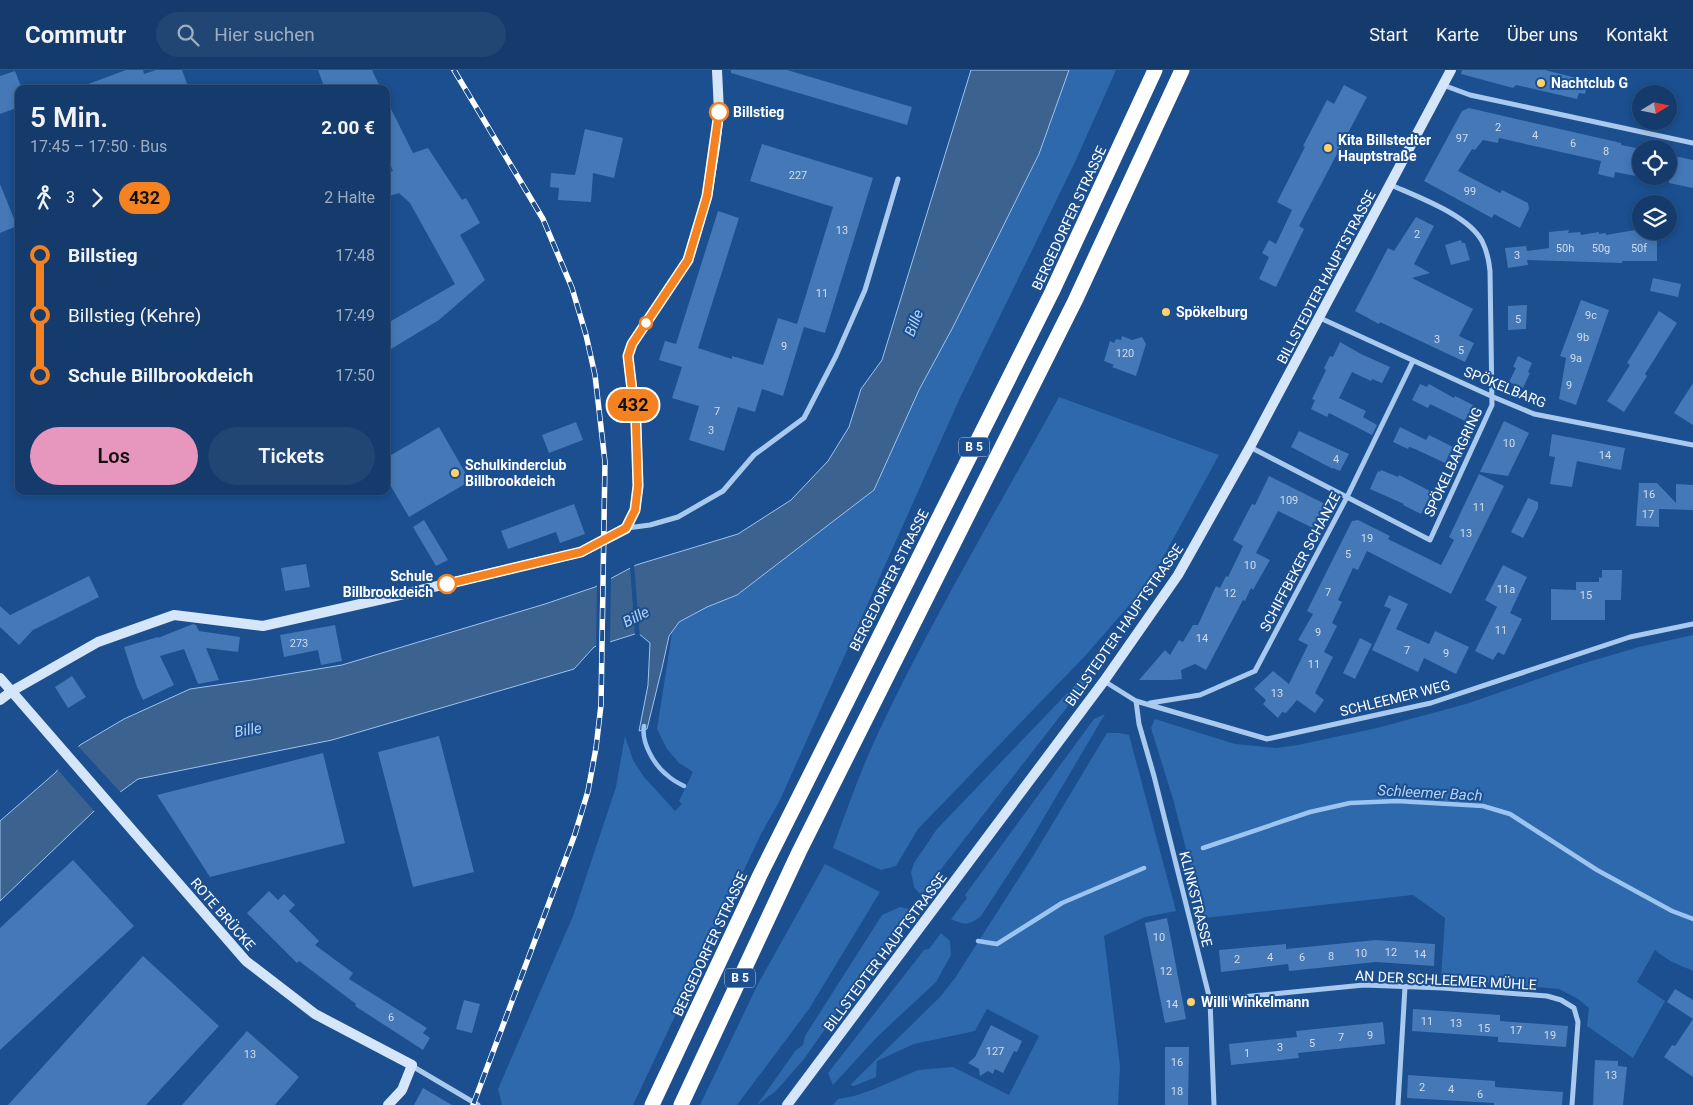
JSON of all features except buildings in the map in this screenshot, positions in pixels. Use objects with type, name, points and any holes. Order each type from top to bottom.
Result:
[{"type":"highway","name":"BERGEDORFER STRASSE","points":[[652,1105],[760,875],[1052,292],[1155,70]]},
{"type":"highway","name":"B 5","points":[[681,1105],[802,845],[1075,301],[1182,70]]},
{"type":"street","points":[[626,528],[635,510],[638,486],[636,424],[628,356],[632,344],[688,260],[707,196],[716,139],[719,112],[717,70]]},
{"type":"street","name":"BILLSTEDTER HAUPTSTRASSE","points":[[787,1105],[1104,681],[1178,575],[1320,318],[1451,70]]},
{"type":"street","points":[[1443,85],[1470,94],[1693,143]]},
{"type":"street","points":[[0,700],[12,691],[98,642],[174,615],[263,626],[387,598],[581,552],[626,528],[650,525],[678,517],[723,491],[754,456],[804,418],[836,356],[865,290],[898,179]]},
{"type":"street","name":"SPÖKELBARGRING","points":[[1250,447],[1430,540],[1492,405],[1490,271],[1488,255],[1482,240],[1473,228],[1459,217],[1391,185]]},
{"type":"street","name":"SPÖKELBARG","points":[[1320,318],[1534,414],[1693,445]]},
{"type":"street","name":"SCHIFFBEKER SCHANZE","points":[[1147,704],[1200,695],[1255,671],[1347,497],[1413,361]]},
{"type":"street","name":"SCHLEEMER WEG","points":[[1104,681],[1136,701],[1267,739],[1431,703],[1630,637],[1693,624]]},
{"type":"street","name":"ROTE BRÜCKE","points":[[0,678],[115,808],[246,961],[314,1014],[412,1066],[478,1105]]},
{"type":"street","name":"KLINKSTRASSE","points":[[1136,701],[1139,724],[1154,776],[1210,1000],[1214,1105]]},
{"type":"street","name":"AN DER SCHLEEMER MÜHLE","points":[[1210,1000],[1364,985],[1443,988],[1547,996],[1569,1004],[1574,1008],[1578,1022],[1572,1105]]},
{"type":"street","points":[[1398,1105],[1405,987]]},
{"type":"street","points":[[388,1105],[402,1090],[412,1066]]},
{"type":"shaded area","points":[[1069,70],[1116,70],[1075,162],[959,400],[780,800],[761,834],[633,1105],[502,1105],[498,1089],[573,916],[616,787],[625,736],[633,760],[644,777],[675,811],[682,804],[679,801],[693,772],[679,763],[667,749],[657,729],[672,633],[679,622],[707,607],[737,595],[874,490],[919,390],[1039,154]]},
{"type":"shaded area","points":[[1059,397],[1219,455],[1154,574],[1139,594],[1085,656],[918,829],[896,866],[881,870],[833,848],[854,789],[879,731],[921,646]]},
{"type":"shaded area","points":[[1693,635],[1693,971],[1671,961],[1655,950],[1637,982],[1665,1001],[1633,1058],[1587,1026],[1589,1008],[1578,999],[1559,989],[1441,979],[1445,918],[1413,895],[1204,918],[1173,799],[1151,728],[1155,719],[1235,744],[1276,748],[1298,745],[1377,728],[1466,704],[1581,664],[1639,647]]},
{"type":"shaded area","points":[[1117,643],[921,895],[914,887],[911,872],[914,863],[937,829]]},
{"type":"shaded area","points":[[1105,714],[1030,841],[981,916],[973,922],[966,924],[951,919],[967,898],[965,895],[1094,719]]},
{"type":"shaded area","points":[[1107,733],[1129,735],[1176,911],[1145,917],[1104,936],[1120,1066],[1118,1105],[833,1105],[838,1099],[872,1090],[918,1070],[953,1067],[1009,1095],[1039,1036],[987,1009],[975,1031],[914,1044],[877,1061],[876,1077],[854,1086],[850,1085],[940,997],[955,978],[1035,853]]},
{"type":"shaded area","points":[[825,864],[880,892],[809,1009],[737,1105],[700,1105],[758,984]]},
{"type":"shaded area","points":[[900,907],[910,909],[804,1059],[776,1091],[757,1105],[796,1050],[803,1045],[805,1036],[882,915]]},
{"type":"shaded area","points":[[941,933],[950,941],[951,955],[936,982],[877,1037],[833,1085],[828,1073],[924,950],[929,949]]},
{"type":"water","name":"Bille","points":[[971,70],[1069,70],[1039,154],[953,327],[919,390],[874,490],[737,595],[707,607],[679,622],[669,636],[647,729],[639,731],[648,685],[650,643],[638,633],[594,647],[574,669],[332,740],[138,779],[93,812],[0,901],[0,821],[55,773],[80,745],[124,719],[190,689],[342,665],[545,604],[595,587],[636,565],[738,534],[791,500],[828,461],[849,427],[861,389],[882,360]]},
{"type":"pier","points":[[634,564],[640,637],[635,636],[630,566]]},
{"type":"pier","points":[[611,576],[610,644],[596,649],[597,583]]},
{"type":"pier","points":[[77,745],[122,794],[96,813],[56,768]]},
{"type":"waterway","name":"Schleemer Bach","points":[[644,726],[644,739],[653,759],[662,771],[684,786]]},
{"type":"waterway","name":"Schleemer Bach","points":[[1203,848],[1310,812],[1350,803],[1397,801],[1483,806],[1510,814],[1597,870],[1672,911],[1693,919]]},
{"type":"waterway","name":"Schleemer Bach","points":[[978,941],[997,944],[1062,903],[1144,868]]},
{"type":"railway","points":[[454,70],[543,219],[572,288],[586,335],[595,375],[605,462],[601,705],[588,791],[575,834],[473,1105]]},
{"type":"bus line","name":"432","points":[[447,584],[581,552],[626,528],[635,510],[638,486],[636,424],[628,369],[628,356],[632,344],[688,260],[707,196],[719,112]]},
{"type":"place","name":"Nachtclub G","points":[[1541,83]]},
{"type":"place","name":"Billstieg","points":[[719,112]]},
{"type":"place","name":"Kita Billstedter Hauptstraße","points":[[1328,148]]},
{"type":"place","name":"Spökelburg","points":[[1166,312]]},
{"type":"place","name":"Schulkinderclub Billbrookdeich","points":[[455,473]]},
{"type":"place","name":"Schule Billbrookdeich","points":[[447,584]]},
{"type":"place","name":"Willi Winkelmann","points":[[1191,1002]]}]
